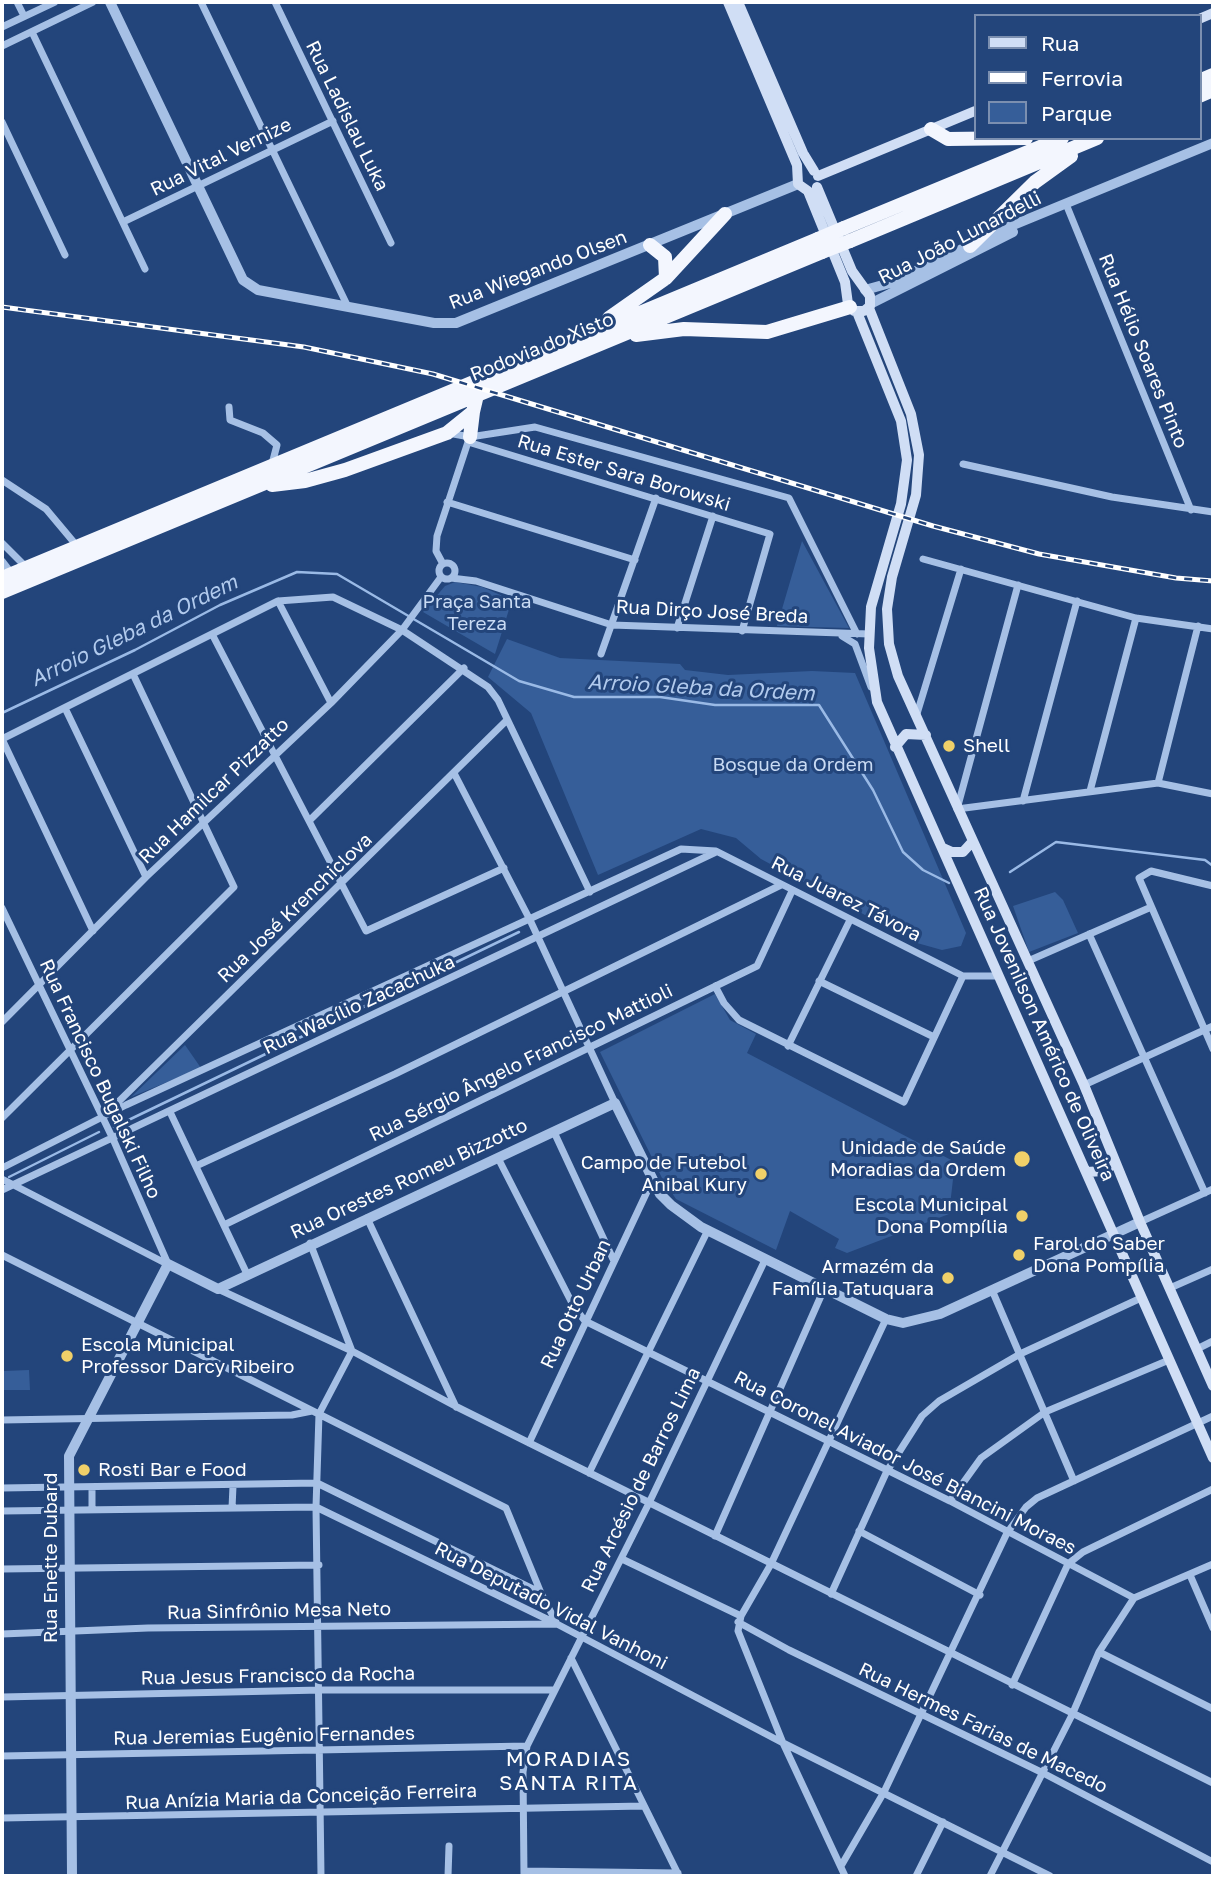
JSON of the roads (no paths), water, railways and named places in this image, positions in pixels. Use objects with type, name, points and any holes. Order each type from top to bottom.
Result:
[{"type":"highway","points":[[932,129],[948,139],[974,139]]},
{"type":"highway","name":"Rodovia do Xisto","points":[[2,592],[614,338],[1058,140]]},
{"type":"highway","name":"Rodovia do Xisto","points":[[847,234],[1093,140]]},
{"type":"highway","points":[[972,249],[1042,176],[1095,140]]},
{"type":"highway","points":[[574,340],[643,297],[666,278],[725,214]]},
{"type":"highway","points":[[650,245],[665,257],[666,278]]},
{"type":"highway","name":"Rodovia do Xisto","points":[[7,576],[574,340],[820,246]]},
{"type":"highway","points":[[614,338],[684,330],[766,332],[859,305]]},
{"type":"highway","points":[[469,440],[477,395]]},
{"type":"highway","points":[[253,488],[305,481],[345,470],[447,433],[472,412]]},
{"type":"main road","points":[[728,2],[797,165],[798,179]]},
{"type":"main road","points":[[738,2],[852,271],[870,296],[859,305]]},
{"type":"main road","points":[[798,179],[814,181],[974,111]]},
{"type":"main road","points":[[798,179],[807,169],[814,181],[901,421],[907,460],[901,504],[874,592],[869,634],[877,702]]},
{"type":"main road","points":[[859,305],[857,289],[865,290]]},
{"type":"main road","name":"Rua Jovenilson Américo de Oliveira","points":[[859,305],[911,414],[919,454],[916,495],[890,586],[887,609],[890,644],[898,676],[1084,1085],[1140,1222],[1213,1386]]},
{"type":"main road","name":"Rua Jovenilson Américo de Oliveira","points":[[877,702],[1213,1458]]},
{"type":"main road","points":[[895,747],[906,734],[926,735]]},
{"type":"main road","points":[[943,848],[952,852],[963,852],[973,841]]},
{"type":"main road","points":[[1086,1172],[1105,1171],[1115,1162]]},
{"type":"street","points":[[18,2],[24,16]]},
{"type":"street","points":[[2,27],[55,2]]},
{"type":"street","points":[[2,46],[93,2]]},
{"type":"street","points":[[110,2],[198,186]]},
{"type":"street","points":[[201,2],[348,307]]},
{"type":"street","name":"Rua Ladislau Luka","points":[[275,2],[391,243]]},
{"type":"street","points":[[32,32],[145,269]]},
{"type":"street","name":"Rua Vital Vernize","points":[[123,222],[332,121]]},
{"type":"street","points":[[2,122],[65,255]]},
{"type":"street","name":"Rua João Lunardelli","points":[[859,305],[1066,204],[1213,143]]},
{"type":"street","name":"Rua Wiegando Olsen","points":[[198,186],[243,280],[258,290],[434,323],[456,323],[725,214],[798,179]]},
{"type":"street","name":"Rua Hélio Soares Pinto","points":[[1066,204],[1191,510]]},
{"type":"street","name":"Rua João Lunardelli","points":[[865,290],[890,283],[972,249]]},
{"type":"street","points":[[229,407],[230,420],[263,433],[277,445],[271,466]]},
{"type":"street","points":[[447,433],[469,440],[535,427],[789,498],[857,634]]},
{"type":"street","points":[[443,564],[436,544],[447,502],[469,440]]},
{"type":"street","name":"Rua Ester Sara Borowski","points":[[469,440],[770,534],[741,631]]},
{"type":"street","points":[[963,464],[1112,497],[1213,512]]},
{"type":"street","points":[[2,480],[46,509],[78,546]]},
{"type":"street","points":[[601,654],[656,498]]},
{"type":"street","points":[[447,502],[635,560]]},
{"type":"street","points":[[677,628],[713,516]]},
{"type":"street","points":[[2,543],[26,567]]},
{"type":"street","points":[[923,559],[1136,618],[1213,629]]},
{"type":"street","points":[[2,561],[7,576]]},
{"type":"street","points":[[443,564],[453,565],[455,574],[451,578],[441,577],[439,570],[443,564]]},
{"type":"street","name":"Rua Dirço José Breda","points":[[453,565],[476,581]]},
{"type":"street","points":[[916,717],[961,569]]},
{"type":"street","name":"Rua Hamilcar Pizzatto","points":[[2,1022],[146,877],[331,703],[403,628],[441,577]]},
{"type":"street","name":"Rua Dirço José Breda","points":[[451,578],[476,581],[612,625],[869,634]]},
{"type":"street","points":[[1018,585],[957,809],[1158,783],[1213,794]]},
{"type":"street","points":[[93,931],[2,739],[278,601],[333,597],[403,628],[488,687],[508,720],[590,892]]},
{"type":"street","points":[[278,601],[331,703]]},
{"type":"street","points":[[1023,801],[1077,601]]},
{"type":"street","points":[[1090,791],[1136,618]]},
{"type":"street","points":[[1158,783],[1198,626]]},
{"type":"street","name":"Rua Jovenilson Américo de Oliveira","points":[[835,633],[855,644],[877,702]]},
{"type":"street","points":[[212,634],[366,931],[504,868]]},
{"type":"street","points":[[310,820],[464,668]]},
{"type":"street","points":[[2,1118],[234,887],[133,674]]},
{"type":"street","points":[[65,708],[146,877]]},
{"type":"street","name":"Rua José Krenchiclova","points":[[103,1117],[508,720]]},
{"type":"street","points":[[454,774],[530,920],[588,1048],[653,1179],[671,1205],[708,1230],[886,1319],[903,1322],[940,1314],[1213,1189]]},
{"type":"street","name":"Rua Wacílio Zacachuka","points":[[2,1168],[103,1117],[681,849]]},
{"type":"street","name":"Rua Juarez Távora","points":[[681,849],[716,851],[963,976],[997,976]]},
{"type":"street","name":"Rua Wacílio Zacachuka","points":[[2,1190],[538,938],[716,851]]},
{"type":"street","points":[[1213,886],[1151,871],[1142,874],[1139,884],[1213,1049]]},
{"type":"street","points":[[196,1166],[395,1074],[561,990],[781,885]]},
{"type":"street","name":"Rua Sérgio Ângelo Francisco Mattioli","points":[[224,1226],[757,966],[792,891]]},
{"type":"street","name":"Rua Francisco Bugalski Filho","points":[[2,908],[114,1139],[168,1264]]},
{"type":"street","points":[[1028,961],[1149,908]]},
{"type":"street","points":[[788,1046],[850,920]]},
{"type":"street","points":[[1089,933],[1205,1193]]},
{"type":"street","points":[[715,986],[724,1003],[739,1020],[904,1102],[963,976]]},
{"type":"street","points":[[819,981],[934,1037]]},
{"type":"street","points":[[1084,1085],[1213,1026]]},
{"type":"street","name":"Rua Orestes Romeu Bizzotto","points":[[218,1289],[310,1243],[615,1103]]},
{"type":"street","points":[[170,1112],[247,1274]]},
{"type":"street","points":[[554,1132],[614,1259]]},
{"type":"street","points":[[498,1158],[574,1307],[585,1321]]},
{"type":"street","points":[[2,1179],[218,1289],[352,1351],[457,1407],[1213,1783]]},
{"type":"street","name":"Rua Otto Urban","points":[[529,1443],[653,1179]]},
{"type":"street","points":[[367,1217],[457,1407]]},
{"type":"street","points":[[589,1473],[708,1230]]},
{"type":"street","points":[[310,1243],[352,1351]]},
{"type":"street","points":[[2,1255],[506,1508],[541,1593],[557,1623]]},
{"type":"street","name":"Rua Arcésio de Barros Lima","points":[[524,1873],[523,1772],[527,1746],[622,1559],[765,1260]]},
{"type":"street","name":"Rua Enette Dubard","points":[[72,1876],[68,1696],[69,1456],[85,1419],[168,1264]]},
{"type":"street","points":[[1170,1289],[1213,1269]]},
{"type":"street","points":[[715,1536],[767,1412],[824,1289]]},
{"type":"street","points":[[992,1290],[1074,1481]]},
{"type":"street","points":[[831,1594],[887,1471],[922,1416],[939,1401],[1020,1354],[1141,1298]]},
{"type":"street","points":[[845,1876],[783,1743],[741,1644],[740,1619],[771,1564],[886,1319]]},
{"type":"street","name":"Rua Coronel Aviador José Biancini Moraes","points":[[585,1321],[950,1501],[1134,1598]]},
{"type":"street","points":[[1196,1349],[1213,1341]]},
{"type":"street","points":[[321,1876],[316,1413],[352,1351]]},
{"type":"street","points":[[950,1501],[981,1458],[1045,1412],[1169,1360]]},
{"type":"street","points":[[2,1420],[316,1413]]},
{"type":"street","points":[[841,1866],[884,1792],[923,1716],[1007,1533],[1026,1507],[1037,1498],[1213,1416]]},
{"type":"street","name":"Rua Deputado Vidal Vanhoni","points":[[2,1488],[317,1483],[541,1593]]},
{"type":"street","points":[[232,1508],[233,1486]]},
{"type":"street","points":[[92,1487],[92,1509]]},
{"type":"street","points":[[1012,1685],[1068,1564],[1083,1552],[1213,1489]]},
{"type":"street","name":"Rua Deputado Vidal Vanhoni","points":[[2,1511],[316,1507],[583,1636],[783,1743],[1050,1876]]},
{"type":"street","points":[[859,1531],[980,1595]]},
{"type":"street","name":"Rua Hermes Farias de Macedo","points":[[622,1559],[923,1716],[1043,1773],[1213,1862]]},
{"type":"street","points":[[990,1876],[1072,1715],[1099,1652],[1134,1598],[1213,1564]]},
{"type":"street","points":[[2,1569],[319,1565]]},
{"type":"street","points":[[1190,1575],[1213,1628]]},
{"type":"street","points":[[537,1615],[547,1604]]},
{"type":"street","name":"Rua Sinfrônio Mesa Neto","points":[[2,1634],[148,1628],[557,1623]]},
{"type":"street","points":[[1099,1652],[1213,1709]]},
{"type":"street","points":[[524,1873],[679,1874],[571,1658]]},
{"type":"street","name":"Rua Jesus Francisco da Rocha","points":[[2,1697],[321,1690],[554,1690]]},
{"type":"street","name":"Rua Jeremias Eugênio Fernandes","points":[[2,1756],[527,1746]]},
{"type":"street","name":"Rua Anízia Maria da Conceição Ferreira","points":[[2,1818],[70,1819],[644,1806]]},
{"type":"street","points":[[916,1876],[943,1822]]},
{"type":"street","points":[[449,1846],[449,1876]]},
{"type":"waterway","name":"Arroio Gleba da Ordem","points":[[2,713],[135,650],[220,605],[297,572],[337,574],[519,681],[574,697],[660,697],[715,705],[819,705],[873,790],[903,852],[923,870],[949,883]]},
{"type":"waterway","name":"Arroio Gleba da Ordem","points":[[1010,872],[1056,842],[1205,860],[1213,866]]},
{"type":"waterway","points":[[114,1127],[519,932]]},
{"type":"waterway","points":[[9,1177],[99,1132]]},
{"type":"railway","points":[[2,307],[304,347],[433,374],[933,526],[1039,554],[1176,578],[1213,581]]},
{"type":"place","name":"Shell","points":[[949,746]]},
{"type":"place","name":"Unidade de Saúde Moradias da Ordem","points":[[1022,1159]]},
{"type":"place","name":"Campo de Futebol Anibal Kury","points":[[761,1174]]},
{"type":"place","name":"Escola Municipal Dona Pompília","points":[[1022,1216]]},
{"type":"place","name":"Farol do Saber Dona Pompília","points":[[1019,1255]]},
{"type":"place","name":"Armazém da Família Tatuquara","points":[[948,1278]]},
{"type":"place","name":"Escola Municipal Professor Darcy Ribeiro","points":[[67,1356]]},
{"type":"place","name":"Rosti Bar e Food","points":[[84,1470]]},
{"type":"district","name":"MORADIAS SANTA RITA","points":[[569,1771]]},
{"type":"park label","name":"Praça Santa Tereza","points":[[477,613]]},
{"type":"park label","name":"Bosque da Ordem","points":[[793,765]]}]
